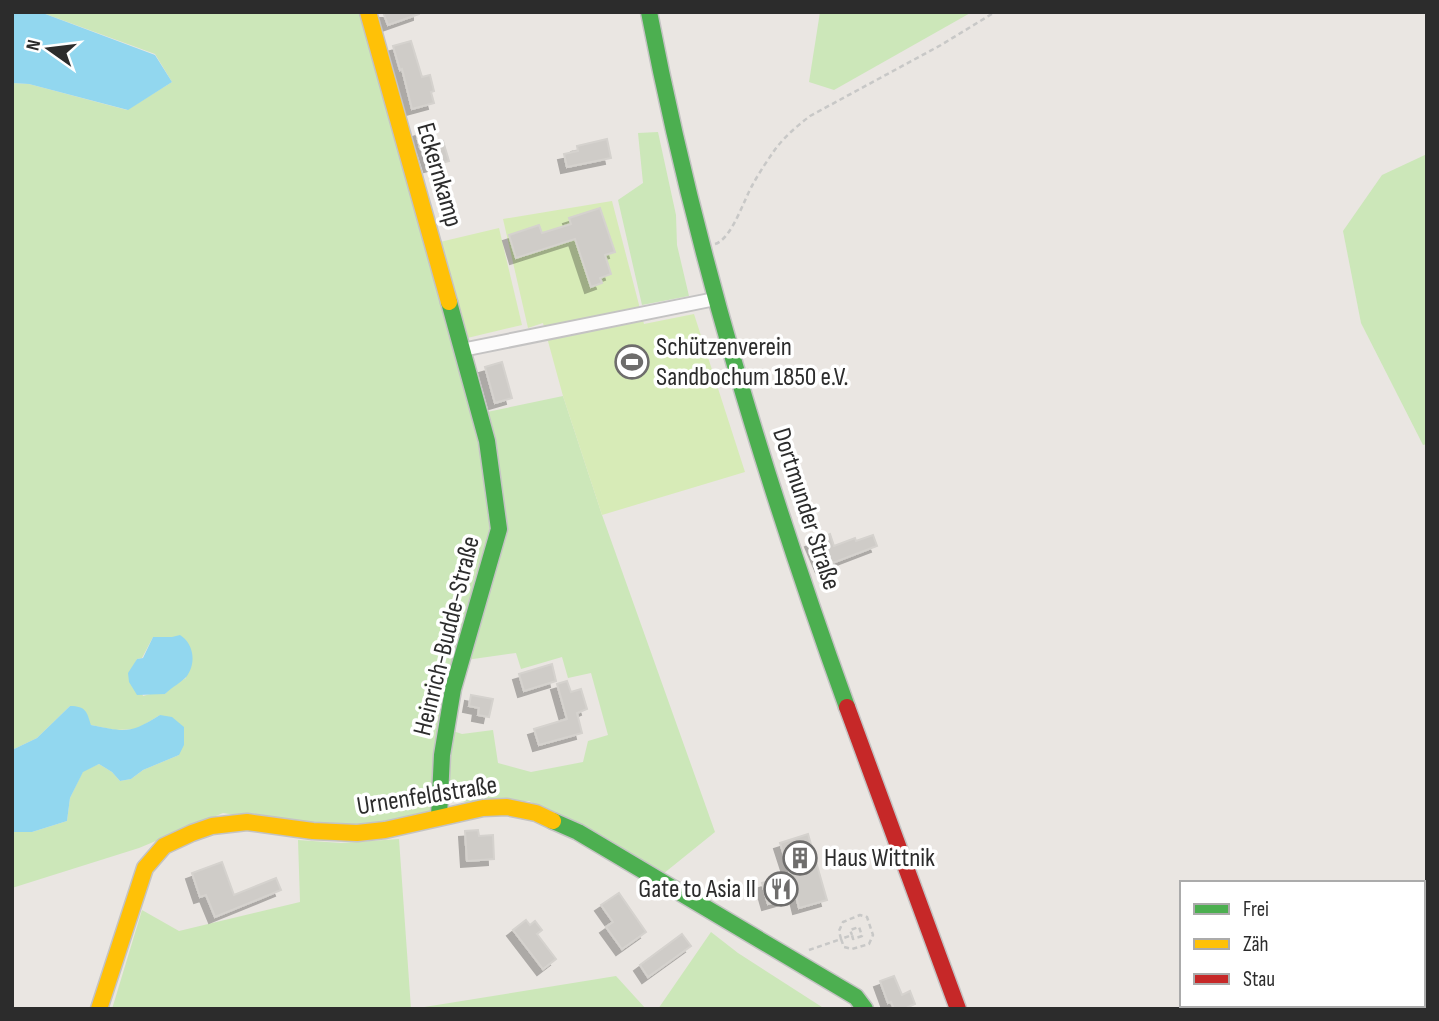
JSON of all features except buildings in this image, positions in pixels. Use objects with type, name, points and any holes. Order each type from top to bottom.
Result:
[{"type":"street","name":"Eckernkamp","points":[[368,12],[462,351]]},
{"type":"street","name":"Dortmunder Straße","points":[[649,12],[701,248],[779,510],[815,617],[958,1009]]},
{"type":"street","points":[[462,351],[715,299]]},
{"type":"street","name":"Heinrich-Budde-Straße","points":[[439,817],[442,755],[453,690],[499,529],[487,441],[462,351]]},
{"type":"street","name":"Urnenfeldstraße","points":[[99,1009],[145,868],[164,846],[212,826],[236,823],[262,823],[313,831],[357,833],[385,830],[483,808],[507,807],[557,821],[856,997],[865,1009]]},
{"type":"path","points":[[701,248],[720,242],[735,221],[752,184],[775,149],[810,116],[995,12]]},
{"type":"path","points":[[860,915],[867,917],[873,935],[869,944],[852,949],[844,947],[841,939],[839,930],[843,922],[860,915]]},
{"type":"path","points":[[789,957],[852,935],[853,939],[862,936],[860,932],[871,927]]},
{"type":"green space","points":[[40,12],[360,12],[481,442],[493,530],[432,808],[428,813],[390,823],[329,829],[223,813],[139,848],[12,888],[12,832],[32,832],[67,821],[70,798],[83,771],[99,764],[120,781],[131,779],[143,770],[179,755],[160,715],[137,729],[115,730],[91,725],[70,706],[37,738],[12,750],[12,83],[29,84],[127,110],[172,82],[155,54]],"holes":[[[153,637],[172,637],[186,678],[173,685],[165,694],[143,696],[133,668],[137,659],[142,658]]]},
{"type":"green space","points":[[820,12],[972,12],[834,90],[809,82]]},
{"type":"green space","points":[[658,132],[676,215],[677,245],[689,296],[642,305],[618,200],[643,183],[638,133]]},
{"type":"green space","points":[[1427,154],[1427,444],[1423,445],[1361,323],[1343,231],[1382,175]]},
{"type":"green space","name":"Schützenverein Sandbochum 1850 e.V.","points":[[612,201],[644,324],[694,314],[745,472],[602,515],[563,396],[543,323],[528,328],[503,219]]},
{"type":"green space","points":[[499,228],[522,325],[463,339],[440,242]]},
{"type":"green space","points":[[563,396],[602,515],[715,832],[663,874],[529,801],[445,802],[450,730],[462,734],[493,730],[498,763],[531,772],[583,762],[588,741],[608,735],[591,673],[568,678],[562,657],[521,669],[516,653],[466,660],[500,549],[487,412]]},
{"type":"green space","points":[[399,839],[411,1009],[112,1009],[142,910],[179,931],[300,902],[298,840],[341,843]]},
{"type":"green space","points":[[711,932],[738,953],[825,1009],[658,1009]]},
{"type":"green space","points":[[616,976],[646,1009],[412,1009]]},
{"type":"water","points":[[12,12],[40,12],[155,55],[172,82],[128,110],[29,84],[12,83]]},
{"type":"water","points":[[180,635],[188,643],[192,653],[192,665],[187,676],[165,694],[137,695],[129,682],[128,673],[137,659],[143,658],[153,637]]},
{"type":"water","points":[[70,706],[85,711],[91,725],[120,730],[141,726],[160,715],[172,717],[184,727],[184,745],[179,755],[143,770],[131,779],[120,781],[99,764],[83,772],[70,798],[67,821],[32,832],[12,832],[12,750],[37,738]]},
{"type":"traffic: fast","points":[[649,12],[667,101],[710,277],[760,450],[847,707]]},
{"type":"traffic: fast","points":[[439,817],[442,755],[453,689],[499,529],[487,441],[449,302]]},
{"type":"traffic: fast","points":[[553,821],[578,832],[856,997],[865,1009]]},
{"type":"traffic: slow","points":[[368,12],[449,302]]},
{"type":"traffic: slow","points":[[99,1009],[145,868],[164,846],[192,833],[212,826],[247,822],[313,831],[357,833],[385,830],[483,808],[507,807],[536,813],[553,821]]},
{"type":"traffic: jam","points":[[847,707],[958,1009]]},
{"type":"place","name":"Schützenverein Sandbochum 1850 e.V.","points":[[632,362]]},
{"type":"place","name":"Haus Wittnik","points":[[800,858]]},
{"type":"place","name":"Gate to Asia II","points":[[781,889]]}]
